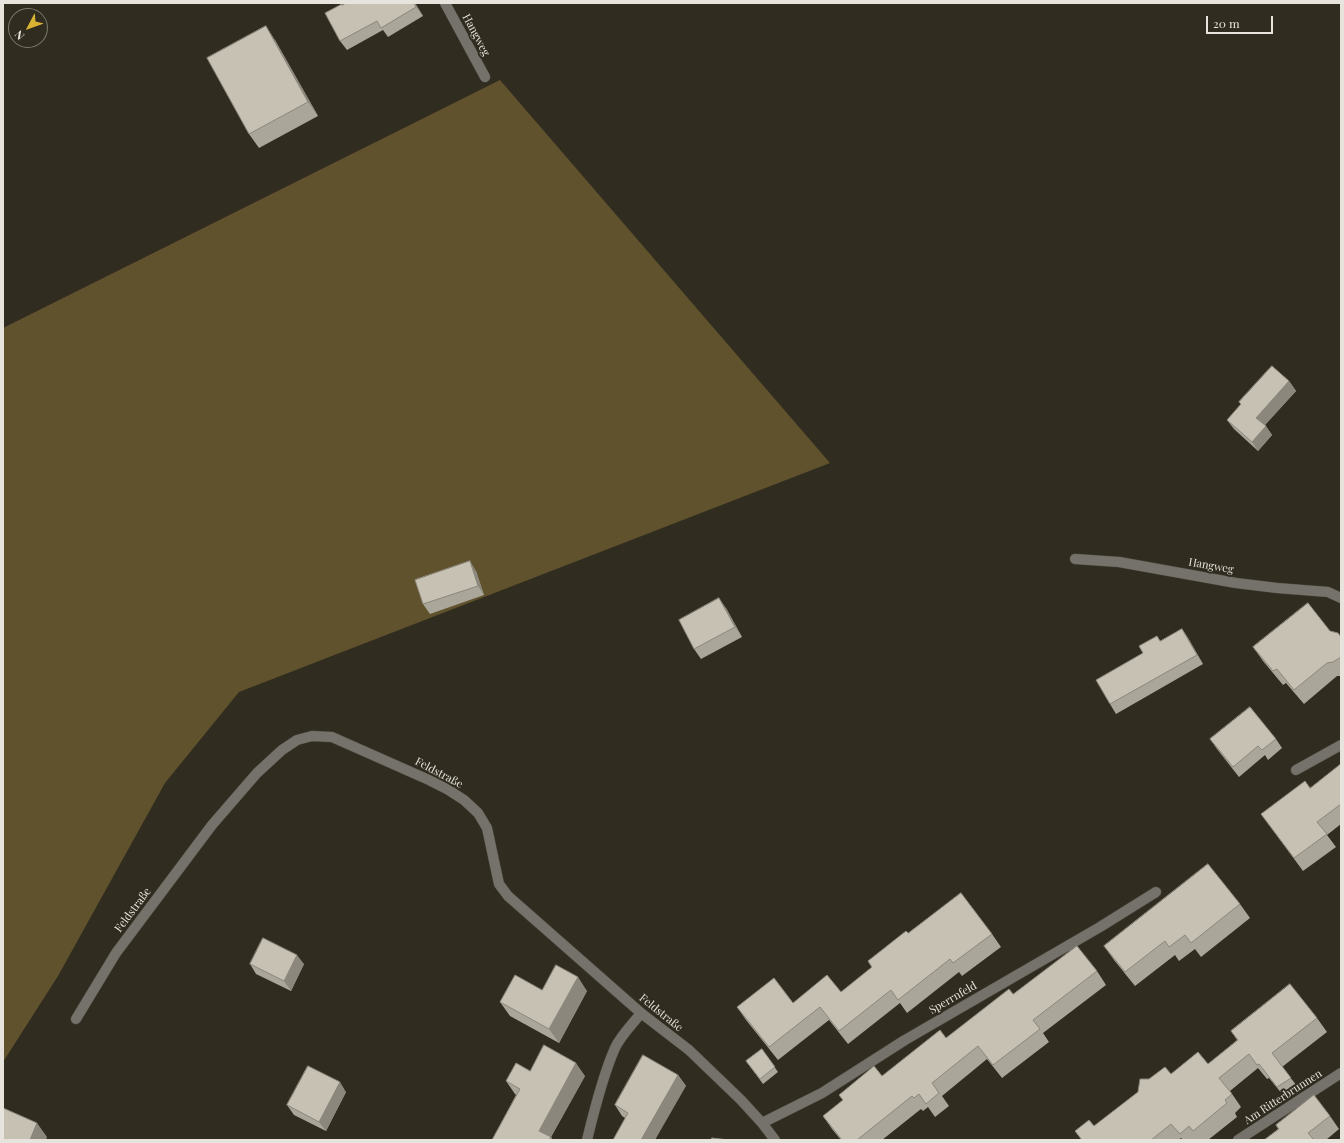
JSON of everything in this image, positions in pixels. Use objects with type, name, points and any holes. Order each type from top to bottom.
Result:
[{"type":"street","name":"Hangweg","points":[[445,3],[485,77]]},
{"type":"street","name":"Hangweg","points":[[1075,559],[1118,562],[1236,583],[1328,592],[1340,597]]},
{"type":"street","name":"Feldstraße","points":[[76,1019],[116,953],[212,825],[257,773],[282,750],[297,740],[312,736],[332,737],[429,780],[464,800],[478,814],[488,828],[499,884],[508,896],[641,1013],[689,1050],[731,1090],[762,1123],[775,1140]]},
{"type":"street","points":[[1296,770],[1341,745]]},
{"type":"street","name":"Sperrnfeld","points":[[762,1123],[822,1093],[905,1040],[1094,930],[1156,892]]},
{"type":"street","points":[[587,1140],[603,1084],[616,1047],[641,1013]]},
{"type":"street","name":"Am Ritterbrunnen","points":[[1238,1140],[1341,1073]]},
{"type":"shaded area","points":[[500,80],[830,463],[239,692],[165,783],[58,976],[3,1062],[3,328]]},
{"type":"building","points":[[346,3],[414,3],[416,7],[381,28],[377,21],[340,41],[325,13]]},
{"type":"building","points":[[266,26],[308,102],[249,134],[207,58]]},
{"type":"building","points":[[1272,366],[1289,381],[1256,418],[1266,426],[1252,442],[1227,420],[1241,404],[1239,402]]},
{"type":"building","points":[[470,561],[478,586],[423,604],[415,580]]},
{"type":"building","points":[[719,598],[735,627],[694,649],[679,620]]},
{"type":"building","points":[[1308,603],[1330,631],[1338,633],[1341,637],[1341,657],[1333,662],[1327,663],[1294,690],[1277,669],[1273,671],[1253,647]]},
{"type":"building","points":[[1182,629],[1197,655],[1110,704],[1096,680],[1143,653],[1139,646],[1157,636],[1160,641]]},
{"type":"building","points":[[1250,707],[1276,739],[1262,750],[1258,746],[1233,767],[1210,739]]},
{"type":"building","points":[[1341,764],[1341,804],[1317,822],[1327,834],[1294,858],[1261,814],[1305,781],[1310,788]]},
{"type":"building","points":[[1208,864],[1240,904],[1191,943],[1185,935],[1169,947],[1165,941],[1125,972],[1104,946]]},
{"type":"building","points":[[961,893],[992,934],[953,963],[950,959],[898,1000],[891,990],[839,1031],[820,1007],[769,1047],[737,1007],[774,978],[793,1003],[827,975],[841,992],[872,967],[868,961],[906,931],[908,933]]},
{"type":"building","points":[[263,938],[297,955],[284,981],[250,964]]},
{"type":"building","points":[[1077,946],[1097,971],[1033,1020],[1040,1029],[993,1065],[978,1046],[932,1083],[939,1093],[926,1104],[919,1094],[914,1098],[912,1096],[857,1140],[842,1140],[823,1116],[843,1100],[839,1095],[874,1066],[882,1076],[940,1030],[946,1038],[1009,989],[1013,994]]},
{"type":"building","points":[[556,965],[578,977],[549,1029],[500,1002],[515,975],[542,990]]},
{"type":"building","points":[[1290,984],[1317,1018],[1272,1053],[1291,1078],[1277,1087],[1249,1054],[1219,1078],[1232,1094],[1225,1100],[1227,1103],[1193,1131],[1189,1126],[1180,1134],[1171,1124],[1151,1140],[1082,1140],[1075,1131],[1089,1120],[1094,1126],[1138,1092],[1140,1079],[1149,1079],[1165,1067],[1171,1074],[1198,1052],[1208,1064],[1238,1040],[1231,1031]]},
{"type":"building","points":[[544,1045],[576,1063],[539,1131],[551,1137],[549,1140],[492,1140],[520,1089],[506,1081],[516,1063],[530,1071]]},
{"type":"building","points":[[762,1049],[775,1067],[760,1079],[746,1061]]},
{"type":"building","points":[[643,1055],[678,1075],[641,1140],[613,1140],[628,1113],[615,1105]]},
{"type":"building","points":[[308,1066],[340,1082],[319,1122],[287,1105]]},
{"type":"building","points":[[1314,1095],[1330,1116],[1308,1133],[1314,1140],[1264,1140],[1279,1129],[1276,1125]]},
{"type":"building","points":[[3,1108],[37,1123],[30,1140],[3,1140]]},
{"type":"building","points":[[712,1138],[729,1140],[712,1140]]}]
